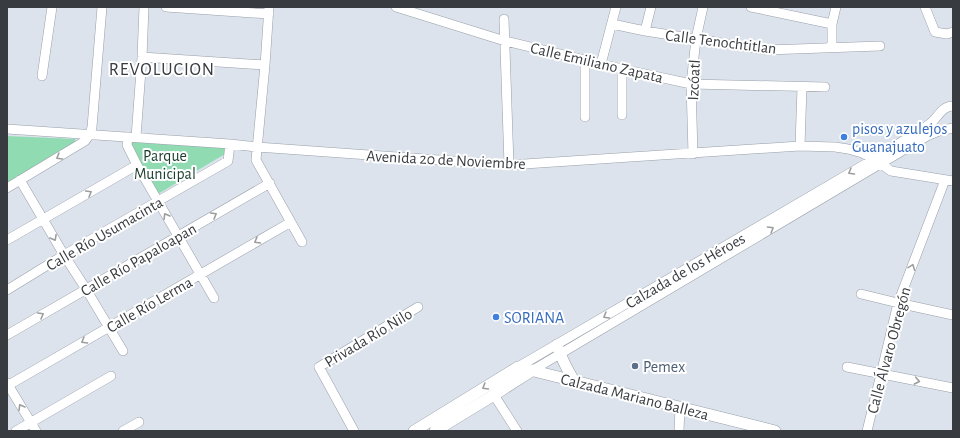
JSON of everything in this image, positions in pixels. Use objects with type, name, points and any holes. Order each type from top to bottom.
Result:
[{"type":"main road","points":[[558,350],[566,369],[574,381]]},
{"type":"main road","name":"Calzada Mariano Balleza","points":[[518,367],[775,431]]},
{"type":"main road","name":"Calzada de los Héroes","points":[[414,431],[518,367]]},
{"type":"main road","name":"Calzada de los Héroes","points":[[435,431],[494,396],[533,370]]},
{"type":"street","points":[[42,76],[52,7]]},
{"type":"street","points":[[7,188],[85,141],[90,134],[92,127],[102,7]]},
{"type":"street","points":[[144,7],[142,57],[132,137],[127,145],[214,298]]},
{"type":"street","points":[[166,7],[269,11],[256,160],[302,242]]},
{"type":"street","name":"Calle Emiliano Zapata","points":[[396,7],[505,40],[622,69],[691,84],[825,87]]},
{"type":"street","points":[[601,64],[616,7]]},
{"type":"street","points":[[645,31],[651,7]]},
{"type":"street","name":"Izcóatl","points":[[693,154],[691,84],[696,39],[703,7]]},
{"type":"street","points":[[751,7],[832,24]]},
{"type":"street","points":[[832,47],[832,24],[836,7]]},
{"type":"street","points":[[925,7],[936,32],[947,34],[953,32]]},
{"type":"street","points":[[504,19],[509,165]]},
{"type":"street","name":"Calle Tenochtitlan","points":[[612,24],[645,31],[767,50],[880,46]]},
{"type":"street","points":[[142,57],[265,65]]},
{"type":"street","points":[[584,117],[585,60]]},
{"type":"street","points":[[622,69],[622,115]]},
{"type":"street","points":[[800,146],[802,87]]},
{"type":"street","name":"Calzada de los Héroes","points":[[878,161],[932,122],[944,109],[953,106]]},
{"type":"street","points":[[942,111],[940,118],[943,125],[951,128]]},
{"type":"street","name":"Calzada de los Héroes","points":[[518,367],[558,350],[878,161],[929,135],[951,128]]},
{"type":"street","name":"Avenida 20 de Noviembre","points":[[7,129],[509,165],[800,146],[835,147],[862,153],[878,161],[891,171],[949,180]]},
{"type":"street","name":"Calle Río Usumacinta","points":[[7,290],[64,255],[228,161],[230,144]]},
{"type":"street","points":[[7,240],[137,165]]},
{"type":"street","points":[[20,180],[123,351]]},
{"type":"street","name":"Calle Álvaro Obregón","points":[[867,431],[898,303],[949,180]]},
{"type":"street","name":"Calle Río Papaloapan","points":[[7,335],[270,183]]},
{"type":"street","name":"Calle Río Lerma","points":[[7,385],[291,222]]},
{"type":"street","points":[[861,294],[953,315]]},
{"type":"street","name":"Privada Río Nilo","points":[[354,431],[318,367],[418,307]]},
{"type":"street","name":"Calzada de los Héroes","points":[[533,370],[558,350]]},
{"type":"street","points":[[847,367],[953,388]]},
{"type":"street","points":[[16,431],[111,376]]},
{"type":"street","points":[[7,385],[36,431]]},
{"type":"street","points":[[494,396],[517,431]]},
{"type":"street","points":[[679,431],[680,408]]},
{"type":"street","points":[[123,431],[139,422]]},
{"type":"green space","points":[[7,136],[75,139],[76,143],[7,183]]},
{"type":"green space","name":"Parque Municipal","points":[[131,141],[226,147],[225,154],[158,194],[131,149]]},
{"type":"place","name":"pisos y azulejos Guanajuato","points":[[844,137]]},
{"type":"place","name":"SORIANA","points":[[496,317]]},
{"type":"place","name":"Pemex","points":[[635,366]]},
{"type":"district","name":"REVOLUCION","points":[[162,69]]}]
